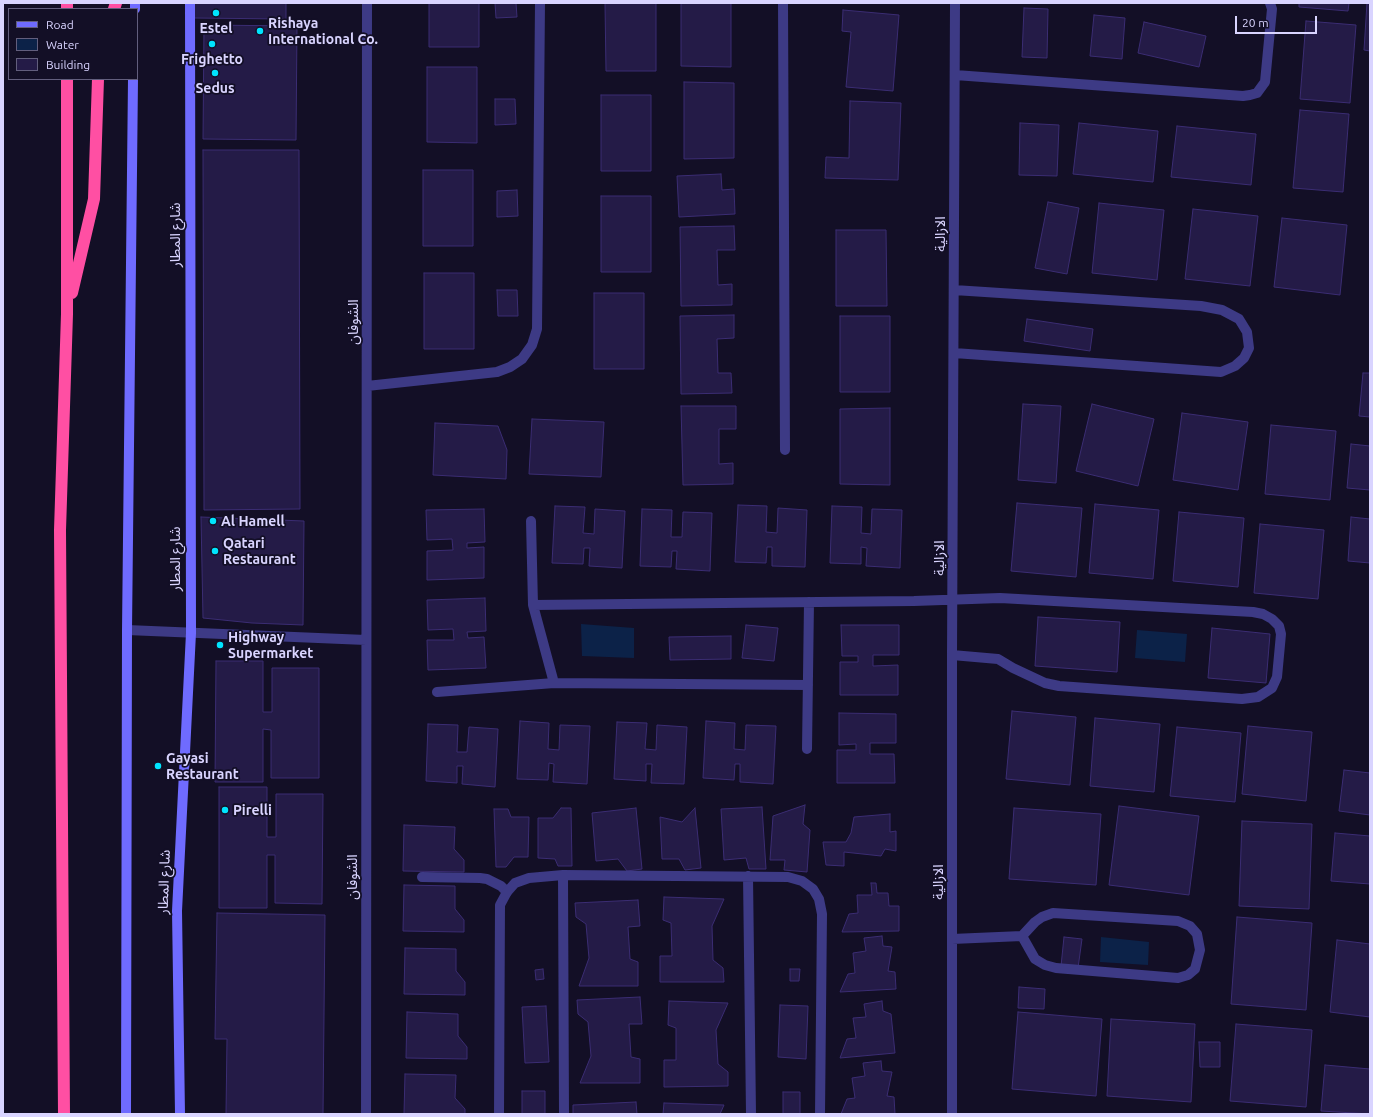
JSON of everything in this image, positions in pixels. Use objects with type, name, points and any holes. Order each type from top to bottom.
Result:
[{"type":"highway","points":[[64,1114],[60,530],[67,314],[67,80]]},
{"type":"highway","points":[[67,314],[94,199],[98,80]]},
{"type":"street","name":"شارع المطار","points":[[180,1114],[177,911],[191,633],[190,3]]},
{"type":"street","name":"الشوفان","points":[[366,1114],[367,3]]},
{"type":"street","points":[[366,386],[497,372],[510,367],[522,359],[532,345],[537,329],[540,3]]},
{"type":"street","points":[[783,3],[785,450]]},
{"type":"street","name":"الازالية","points":[[952,1114],[952,655],[955,3]]},
{"type":"street","points":[[955,75],[1243,96],[1250,95],[1258,93],[1265,82],[1272,9],[1270,3]]},
{"type":"street","points":[[126,1114],[127,630],[133,80]]},
{"type":"street","points":[[954,290],[1201,306],[1222,310],[1239,319],[1246,332],[1249,348],[1244,358],[1235,366],[1221,372],[954,353]]},
{"type":"street","points":[[531,521],[533,605],[554,683]]},
{"type":"street","points":[[533,605],[953,600],[1000,598],[1253,612],[1262,614],[1272,619],[1279,626],[1281,634],[1277,677],[1272,688],[1258,697],[1242,699],[1060,686],[1045,683],[998,659],[952,655]]},
{"type":"street","points":[[807,749],[809,602]]},
{"type":"street","points":[[127,630],[366,640]]},
{"type":"street","points":[[437,692],[554,683],[808,685]]},
{"type":"street","points":[[563,875],[564,1114]]},
{"type":"street","points":[[499,1114],[500,905],[507,892],[516,883],[529,878],[563,875],[788,877],[802,882],[814,889],[819,899],[822,914],[820,1114]]},
{"type":"street","points":[[748,876],[751,1114]]},
{"type":"street","points":[[422,877],[487,879],[494,882],[507,892]]},
{"type":"street","points":[[952,939],[1022,936],[1034,922],[1053,913],[1178,921],[1190,926],[1197,934],[1200,950],[1194,969],[1188,976],[1178,978],[1056,968],[1045,965],[1035,959],[1022,936]]},
{"type":"water","points":[[581,624],[634,628],[634,658],[582,656]]},
{"type":"water","points":[[1137,630],[1187,634],[1185,662],[1135,658]]},
{"type":"water","points":[[1101,937],[1149,942],[1148,965],[1100,962]]},
{"type":"building","points":[[194,3],[286,3],[286,19],[193,18]]},
{"type":"building","points":[[429,3],[479,3],[479,47],[429,47]]},
{"type":"building","points":[[495,3],[516,3],[517,17],[496,18]]},
{"type":"building","points":[[605,3],[656,3],[656,71],[606,71]]},
{"type":"building","points":[[681,3],[731,3],[731,67],[681,66]]},
{"type":"building","points":[[1299,3],[1349,3],[1348,11],[1299,7]]},
{"type":"building","points":[[1367,3],[1370,3],[1370,51],[1364,50]]},
{"type":"building","points":[[1024,8],[1048,9],[1047,58],[1022,57]]},
{"type":"building","points":[[843,10],[899,15],[893,91],[846,87],[851,32],[842,31]]},
{"type":"building","points":[[1094,15],[1125,18],[1122,59],[1090,56]]},
{"type":"building","points":[[1306,21],[1356,25],[1350,103],[1300,99]]},
{"type":"building","points":[[1144,22],[1206,36],[1199,67],[1138,53]]},
{"type":"building","points":[[204,25],[297,26],[296,140],[203,139]]},
{"type":"building","points":[[427,67],[477,67],[477,143],[427,142]]},
{"type":"building","points":[[684,82],[734,83],[734,158],[684,159]]},
{"type":"building","points":[[601,95],[651,95],[651,171],[601,171]]},
{"type":"building","points":[[495,99],[515,99],[516,124],[495,125]]},
{"type":"building","points":[[850,101],[901,103],[898,180],[825,178],[826,157],[849,158]]},
{"type":"building","points":[[1300,110],[1349,114],[1343,192],[1293,188]]},
{"type":"building","points":[[1020,123],[1059,125],[1057,176],[1019,175]]},
{"type":"building","points":[[1079,123],[1158,131],[1153,182],[1073,174]]},
{"type":"building","points":[[1177,126],[1256,134],[1251,185],[1171,177]]},
{"type":"building","points":[[203,150],[299,150],[300,509],[204,510]]},
{"type":"building","points":[[423,170],[473,170],[473,246],[423,246]]},
{"type":"building","points":[[721,174],[722,190],[734,189],[735,214],[679,217],[677,176]]},
{"type":"building","points":[[517,190],[518,216],[497,217],[497,191]]},
{"type":"building","points":[[601,196],[651,196],[651,272],[601,272]]},
{"type":"building","points":[[1048,202],[1079,208],[1067,274],[1035,268]]},
{"type":"building","points":[[1099,203],[1164,210],[1157,280],[1092,273]]},
{"type":"building","points":[[1193,209],[1258,216],[1250,286],[1185,279]]},
{"type":"building","points":[[1282,218],[1347,225],[1340,295],[1274,287]]},
{"type":"building","points":[[734,226],[735,250],[717,250],[718,285],[732,284],[732,305],[681,306],[680,227]]},
{"type":"building","points":[[836,230],[886,230],[887,306],[836,306]]},
{"type":"building","points":[[424,273],[474,273],[474,349],[424,349]]},
{"type":"building","points":[[497,290],[517,290],[518,316],[498,316]]},
{"type":"building","points":[[594,293],[644,293],[644,369],[594,369]]},
{"type":"building","points":[[734,315],[734,338],[717,339],[718,373],[731,373],[732,393],[681,394],[680,316]]},
{"type":"building","points":[[840,316],[890,316],[890,392],[840,392]]},
{"type":"building","points":[[1027,319],[1093,329],[1090,351],[1024,341]]},
{"type":"building","points":[[1363,373],[1370,373],[1370,417],[1359,416]]},
{"type":"building","points":[[1023,404],[1061,406],[1056,483],[1018,480]]},
{"type":"building","points":[[1092,404],[1154,419],[1138,486],[1076,471]]},
{"type":"building","points":[[681,406],[736,406],[736,429],[719,429],[719,464],[733,463],[733,484],[683,485]]},
{"type":"building","points":[[890,408],[890,485],[840,484],[840,409]]},
{"type":"building","points":[[1182,413],[1248,422],[1238,490],[1173,480]]},
{"type":"building","points":[[532,419],[604,422],[601,477],[529,474]]},
{"type":"building","points":[[435,423],[498,426],[507,450],[506,479],[433,475]]},
{"type":"building","points":[[1271,425],[1336,431],[1330,500],[1265,494]]},
{"type":"building","points":[[1351,444],[1370,446],[1370,490],[1347,488]]},
{"type":"building","points":[[1017,503],[1082,508],[1076,577],[1011,571]]},
{"type":"building","points":[[1095,504],[1159,510],[1153,579],[1089,573]]},
{"type":"building","points":[[738,505],[767,506],[766,532],[777,533],[778,508],[807,510],[805,567],[772,566],[772,547],[767,547],[766,563],[735,562]]},
{"type":"building","points":[[555,506],[585,507],[583,533],[594,534],[595,509],[625,511],[622,568],[589,566],[590,548],[584,548],[583,564],[552,563]]},
{"type":"building","points":[[832,506],[862,507],[861,533],[871,534],[872,509],[902,510],[900,568],[866,566],[867,548],[861,547],[861,564],[830,563]]},
{"type":"building","points":[[484,509],[485,542],[467,543],[467,548],[484,547],[484,578],[427,580],[427,551],[453,550],[452,539],[427,540],[426,510]]},
{"type":"building","points":[[642,509],[672,510],[671,537],[682,537],[683,512],[712,513],[710,571],[676,569],[677,551],[672,551],[671,567],[640,566]]},
{"type":"building","points":[[1179,512],[1244,518],[1238,587],[1173,581]]},
{"type":"building","points":[[201,517],[304,521],[303,625],[252,623],[203,618]]},
{"type":"building","points":[[1351,517],[1370,519],[1370,563],[1348,561]]},
{"type":"building","points":[[1260,524],[1324,530],[1318,599],[1254,593]]},
{"type":"building","points":[[485,598],[486,631],[467,632],[468,638],[484,637],[486,668],[428,670],[427,640],[454,640],[453,629],[428,630],[427,600]]},
{"type":"building","points":[[1038,617],[1120,622],[1117,672],[1035,666]]},
{"type":"building","points":[[746,625],[778,628],[774,661],[742,658]]},
{"type":"building","points":[[841,625],[899,625],[899,655],[873,655],[873,666],[898,665],[898,695],[840,695],[840,662],[858,662],[858,656],[842,656]]},
{"type":"building","points":[[1212,628],[1270,634],[1266,683],[1208,678]]},
{"type":"building","points":[[731,636],[731,659],[670,660],[669,637]]},
{"type":"building","points":[[216,661],[263,661],[263,712],[272,712],[272,668],[319,668],[319,778],[271,778],[271,730],[263,729],[263,782],[215,782]]},
{"type":"building","points":[[1012,711],[1076,717],[1070,785],[1006,779]]},
{"type":"building","points":[[839,713],[896,714],[896,743],[870,743],[870,754],[894,754],[895,783],[837,783],[837,750],[856,750],[856,744],[839,745]]},
{"type":"building","points":[[1095,718],[1160,724],[1154,792],[1090,786]]},
{"type":"building","points":[[520,721],[549,723],[548,749],[559,750],[560,725],[590,726],[587,784],[553,782],[554,764],[549,763],[548,780],[517,779]]},
{"type":"building","points":[[706,721],[735,723],[734,749],[745,750],[746,725],[776,726],[773,784],[740,782],[740,764],[735,764],[734,780],[703,778]]},
{"type":"building","points":[[617,722],[647,723],[645,749],[656,750],[657,725],[687,727],[684,784],[651,783],[652,764],[646,764],[646,781],[614,779]]},
{"type":"building","points":[[428,724],[458,725],[457,752],[467,752],[469,727],[498,729],[495,787],[462,784],[463,766],[457,766],[457,783],[426,781]]},
{"type":"building","points":[[1248,726],[1312,732],[1306,801],[1242,794]]},
{"type":"building","points":[[1177,727],[1241,733],[1235,802],[1170,796]]},
{"type":"building","points":[[1344,770],[1370,773],[1370,815],[1339,811]]},
{"type":"building","points":[[219,787],[267,787],[267,837],[276,837],[276,794],[323,794],[322,904],[275,903],[275,855],[267,855],[267,908],[219,908]]},
{"type":"building","points":[[805,805],[803,824],[810,830],[807,872],[784,870],[785,860],[770,860],[773,816]]},
{"type":"building","points":[[1119,806],[1199,816],[1189,895],[1109,885]]},
{"type":"building","points":[[762,807],[766,869],[749,869],[746,858],[724,860],[721,809]]},
{"type":"building","points":[[561,808],[571,808],[572,866],[558,866],[555,859],[538,858],[538,818],[553,818]]},
{"type":"building","points":[[636,808],[642,869],[627,871],[618,859],[596,861],[592,813]]},
{"type":"building","points":[[695,808],[701,868],[685,870],[679,859],[662,859],[660,817],[682,822]]},
{"type":"building","points":[[1014,808],[1101,814],[1096,885],[1009,879]]},
{"type":"building","points":[[494,809],[508,809],[511,817],[529,817],[528,857],[514,857],[506,867],[496,867]]},
{"type":"building","points":[[890,814],[890,832],[896,831],[896,851],[885,849],[881,856],[844,852],[844,866],[826,865],[823,842],[846,842],[851,833],[854,817]]},
{"type":"building","points":[[1242,821],[1312,824],[1309,909],[1239,906]]},
{"type":"building","points":[[404,825],[455,827],[454,849],[464,860],[464,872],[403,871]]},
{"type":"building","points":[[1335,833],[1370,836],[1370,884],[1331,881]]},
{"type":"building","points":[[871,883],[876,883],[877,893],[888,893],[889,906],[899,906],[899,931],[842,932],[849,914],[858,913],[857,895],[872,895]]},
{"type":"building","points":[[404,885],[455,886],[455,909],[464,920],[464,932],[403,931]]},
{"type":"building","points":[[664,897],[724,899],[712,926],[713,960],[723,968],[724,982],[660,982],[660,956],[672,956],[671,923],[663,920]]},
{"type":"building","points":[[638,900],[640,926],[628,927],[630,959],[638,962],[638,986],[579,986],[589,958],[586,924],[576,917],[575,903]]},
{"type":"building","points":[[217,913],[325,915],[323,1114],[226,1114],[227,1039],[215,1039]]},
{"type":"building","points":[[1237,917],[1312,923],[1306,1010],[1231,1004]]},
{"type":"building","points":[[882,936],[883,946],[892,947],[888,971],[895,972],[896,989],[840,992],[848,974],[855,973],[853,953],[866,951],[864,938]]},
{"type":"building","points":[[1064,937],[1082,939],[1078,968],[1061,966]]},
{"type":"building","points":[[1337,940],[1370,944],[1370,1017],[1330,1012]]},
{"type":"building","points":[[405,948],[456,949],[456,971],[465,982],[465,995],[404,994]]},
{"type":"building","points":[[543,969],[544,979],[536,980],[535,970]]},
{"type":"building","points":[[790,969],[800,969],[799,981],[790,981]]},
{"type":"building","points":[[1019,987],[1045,989],[1044,1009],[1018,1008]]},
{"type":"building","points":[[640,997],[642,1024],[629,1024],[631,1057],[640,1059],[640,1083],[580,1083],[591,1056],[588,1022],[578,1014],[577,1000]]},
{"type":"building","points":[[669,1001],[728,1003],[716,1030],[718,1064],[728,1072],[728,1086],[664,1087],[664,1060],[676,1060],[676,1028],[668,1025]]},
{"type":"building","points":[[882,1001],[883,1011],[891,1014],[895,1053],[840,1058],[847,1039],[856,1038],[853,1018],[866,1017],[864,1004]]},
{"type":"building","points":[[780,1005],[808,1006],[806,1059],[778,1057]]},
{"type":"building","points":[[546,1006],[549,1062],[525,1063],[522,1007]]},
{"type":"building","points":[[407,1012],[458,1014],[458,1036],[467,1047],[467,1059],[406,1058]]},
{"type":"building","points":[[1018,1012],[1102,1019],[1096,1096],[1012,1089]]},
{"type":"building","points":[[1111,1019],[1195,1024],[1191,1102],[1107,1096]]},
{"type":"building","points":[[1236,1024],[1312,1030],[1306,1107],[1230,1101]]},
{"type":"building","points":[[1199,1042],[1220,1042],[1220,1067],[1200,1067]]},
{"type":"building","points":[[881,1061],[882,1071],[892,1072],[887,1096],[894,1097],[895,1114],[841,1114],[847,1099],[855,1098],[852,1078],[865,1076],[863,1063]]},
{"type":"building","points":[[1325,1065],[1370,1069],[1370,1114],[1321,1111]]},
{"type":"building","points":[[405,1074],[456,1075],[455,1098],[465,1109],[465,1114],[404,1114]]},
{"type":"building","points":[[522,1091],[545,1091],[545,1114],[522,1114]]},
{"type":"building","points":[[783,1092],[800,1092],[800,1114],[783,1114]]},
{"type":"building","points":[[636,1102],[637,1114],[573,1114],[573,1105]]},
{"type":"building","points":[[664,1103],[724,1105],[720,1114],[663,1114]]},
{"type":"place","name":"Estel","points":[[216,13]]},
{"type":"place","name":"Rishaya International Co.","points":[[260,31]]},
{"type":"place","name":"Frighetto","points":[[212,44]]},
{"type":"place","name":"Sedus","points":[[215,73]]},
{"type":"place","name":"Al Hamell","points":[[213,521]]},
{"type":"place","name":"Qatari Restaurant","points":[[215,551]]},
{"type":"place","name":"Highway Supermarket","points":[[220,645]]},
{"type":"place","name":"Gayasi Restaurant","points":[[158,766]]},
{"type":"place","name":"Pirelli","points":[[225,810]]}]
